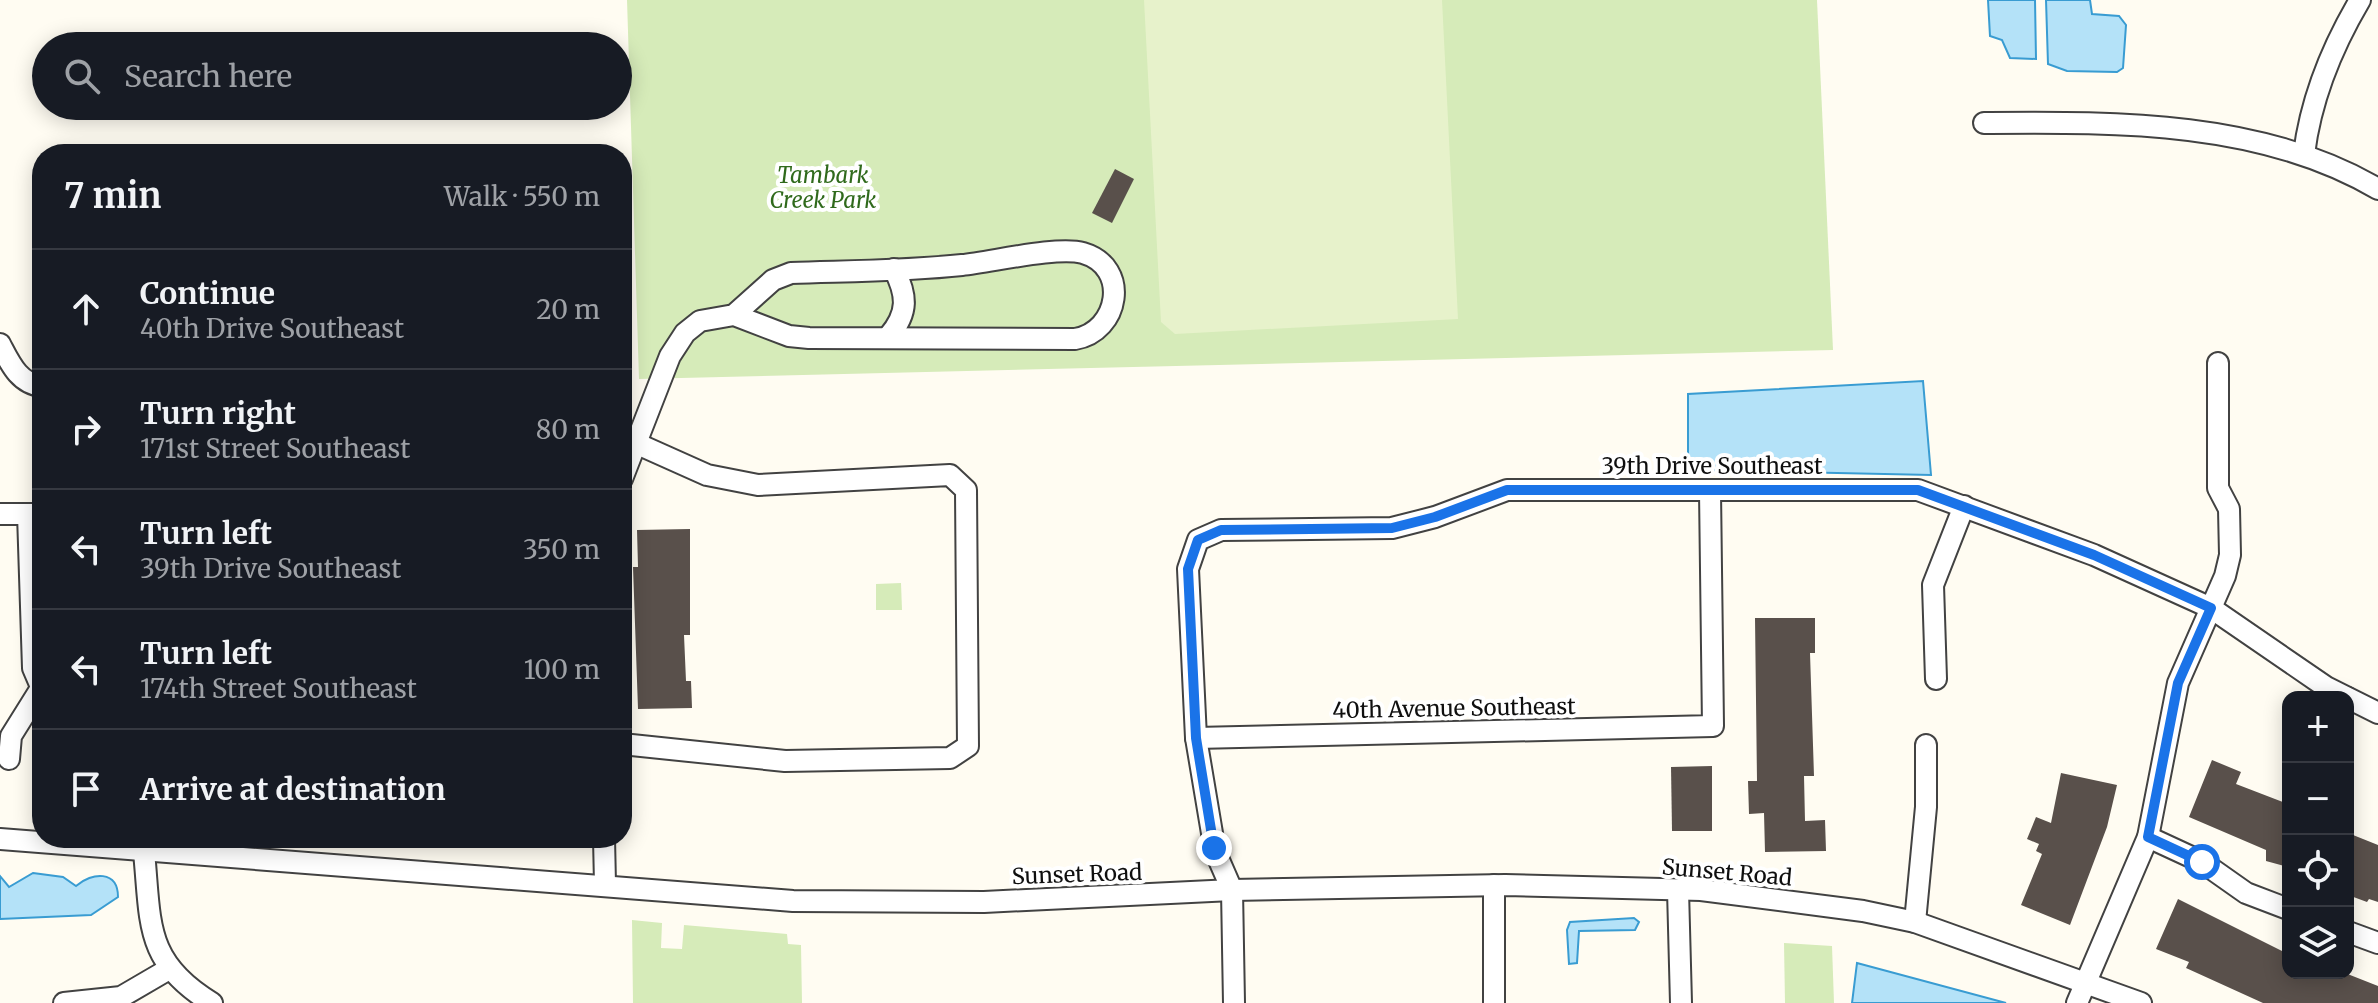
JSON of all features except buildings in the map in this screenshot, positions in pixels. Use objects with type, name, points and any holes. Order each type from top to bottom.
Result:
[{"type":"street","points":[[2304,154],[2309,114],[2326,65],[2360,0]]},
{"type":"street","points":[[1984,123],[2141,125],[2244,140],[2304,154],[2378,189]]},
{"type":"street","points":[[632,434],[670,356],[685,333],[700,321],[734,315],[789,336],[1089,337],[1105,322],[1116,294],[1114,281],[1097,259],[1071,251],[960,266],[791,273],[773,280],[734,315]]},
{"type":"street","points":[[889,336],[901,321],[905,307],[905,292],[894,269]]},
{"type":"street","points":[[0,344],[15,371],[32,383]]},
{"type":"street","points":[[2077,1003],[2148,837],[2178,683],[2230,555],[2229,509],[2218,488],[2218,363]]},
{"type":"street","points":[[632,441],[707,475],[758,485],[950,475],[966,490],[968,746],[950,758],[785,761],[632,745]]},
{"type":"street","name":"39th Drive Southeast","points":[[1196,738],[1188,569],[1198,540],[1221,530],[1392,528],[1435,517],[1507,490],[1918,490],[2094,555],[2211,608]]},
{"type":"street","name":"40th Avenue Southeast","points":[[1196,738],[1713,726],[1710,491]]},
{"type":"street","points":[[1936,679],[1933,585],[1964,506]]},
{"type":"street","points":[[0,514],[32,514]]},
{"type":"street","points":[[2211,608],[2334,691]]},
{"type":"street","points":[[2354,701],[2378,713]]},
{"type":"street","points":[[9,759],[11,736],[32,702]]},
{"type":"street","points":[[1196,738],[1215,851],[1232,890],[1234,1003]]},
{"type":"street","points":[[1915,922],[1926,807],[1926,745]]},
{"type":"street","points":[[2148,837],[2202,862],[2246,893],[2283,907]]},
{"type":"street","name":"Sunset Road","points":[[0,839],[32,842]]},
{"type":"street","name":"Sunset Road","points":[[100,848],[605,884],[793,901],[984,902],[1232,890],[1494,885],[1678,890],[1863,911],[1915,922],[2141,1003]]},
{"type":"street","points":[[604,848],[605,884]]},
{"type":"street","points":[[144,852],[157,950],[169,969],[207,1002]]},
{"type":"street","points":[[1494,885],[1494,1003]]},
{"type":"street","points":[[1678,890],[1681,1003]]},
{"type":"street","points":[[2354,934],[2378,943]]},
{"type":"street","points":[[64,1003],[121,997],[169,969]]},
{"type":"green space","name":"Tambark Creek Park","points":[[627,0],[1817,0],[1833,350],[639,379],[631,120],[632,32],[628,32]]},
{"type":"green space","points":[[1144,0],[1442,0],[1458,319],[1175,334],[1161,322]]},
{"type":"green space","points":[[901,583],[902,610],[876,610],[876,584]]},
{"type":"green space","points":[[632,920],[662,923],[661,948],[682,949],[684,925],[787,934],[788,944],[801,945],[802,1003],[633,1003]]},
{"type":"green space","points":[[1784,943],[1832,946],[1834,1003],[1785,1003]]},
{"type":"water","points":[[1988,0],[2035,0],[2036,59],[2010,58],[2002,40],[1990,36]]},
{"type":"water","points":[[2046,0],[2090,0],[2092,14],[2119,16],[2126,25],[2123,68],[2117,72],[2067,71],[2048,64]]},
{"type":"water","points":[[1923,381],[1931,475],[1688,470],[1688,394]]},
{"type":"water","points":[[33,873],[63,877],[76,886],[89,878],[103,876],[114,882],[118,897],[91,915],[0,919],[0,876],[9,887]]},
{"type":"water","points":[[1634,918],[1639,922],[1635,930],[1579,931],[1577,963],[1569,964],[1567,930],[1570,922]]},
{"type":"water","points":[[1857,963],[2006,1003],[1852,1003]]},
{"type":"route","points":[[1214,848],[1196,738],[1188,569],[1198,540],[1221,530],[1392,528],[1435,517],[1507,490],[1918,490],[2094,555],[2211,608],[2178,683],[2148,837],[2202,862]]}]
